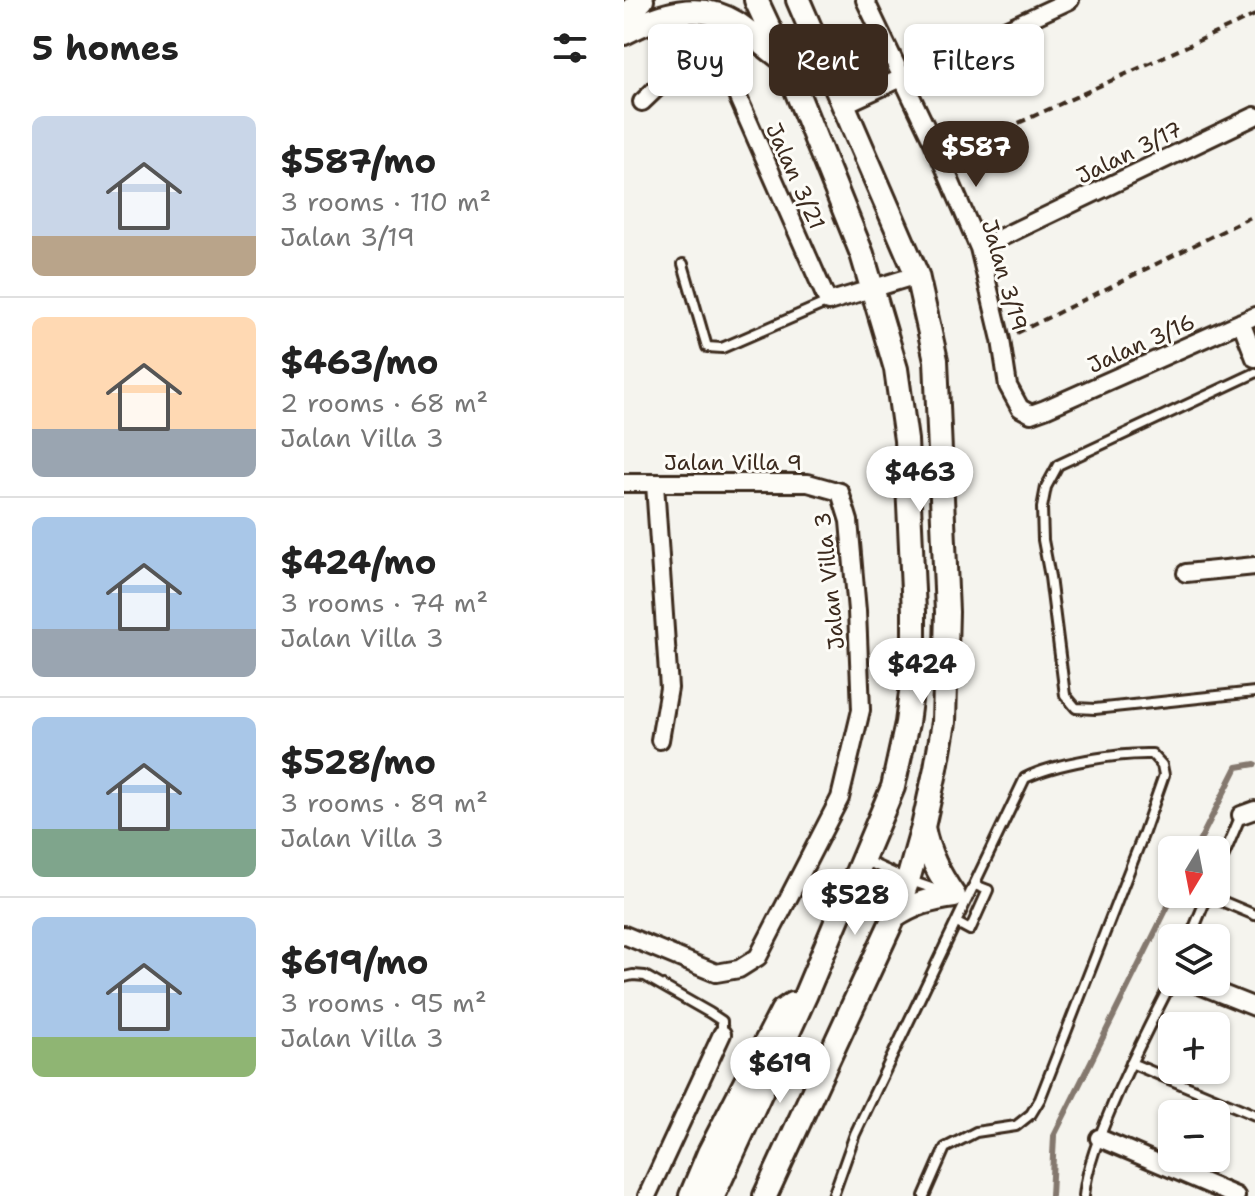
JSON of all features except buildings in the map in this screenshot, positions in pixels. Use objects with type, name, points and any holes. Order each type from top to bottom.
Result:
[{"type":"street","points":[[624,17],[642,0]]},
{"type":"street","points":[[756,0],[769,28]]},
{"type":"street","points":[[770,1191],[908,880],[923,827],[944,722],[947,612],[936,360],[917,275],[798,0]]},
{"type":"street","name":"Jalan 3/19","points":[[865,0],[940,157],[979,248],[1012,398],[1020,408],[1031,414],[1045,409]]},
{"type":"street","points":[[843,105],[1070,0]]},
{"type":"street","points":[[624,33],[661,15],[685,10],[701,11],[734,22],[769,49]]},
{"type":"street","name":"Jalan 3/21","points":[[642,102],[681,67],[694,61],[708,61],[720,67],[732,84],[828,302]]},
{"type":"street","points":[[713,1196],[805,996],[893,787],[907,723],[914,670],[914,598],[906,440],[896,369],[862,254],[798,96]]},
{"type":"street","name":"Jalan 3/17","points":[[979,248],[1255,116]]},
{"type":"street","points":[[828,302],[917,275]]},
{"type":"street","points":[[1248,319],[1255,358]]},
{"type":"street","name":"Jalan 3/16","points":[[1045,409],[1248,319]]},
{"type":"street","name":"Jalan Villa 9","points":[[624,483],[808,483],[840,492]]},
{"type":"street","points":[[655,484],[669,688],[660,740]]},
{"type":"street","name":"Jalan Villa 3","points":[[624,935],[716,973],[739,969],[758,957],[840,798],[861,710],[849,521],[840,492]]},
{"type":"street","points":[[1186,573],[1255,566]]},
{"type":"street","points":[[923,827],[932,859],[960,899]]},
{"type":"street","points":[[894,917],[922,902],[960,899]]},
{"type":"street","points":[[691,1196],[709,1153],[782,1011],[805,996]]},
{"type":"street","points":[[1227,996],[1255,1007]]},
{"type":"street","points":[[647,1196],[722,1034]]},
{"type":"street","points":[[1099,1138],[1236,1196]]},
{"type":"lane","points":[[683,264],[707,347],[722,348],[828,302]]},
{"type":"lane","points":[[1255,373],[1058,465],[1046,487],[1042,508],[1043,540],[1065,695],[1076,708],[1095,709],[1255,692]]},
{"type":"lane","points":[[833,1196],[855,1134],[957,923],[960,899],[975,885],[1025,778],[1059,766],[1133,754],[1152,754],[1162,765],[1164,775],[1040,1099],[1031,1114],[1016,1126],[976,1132],[945,1148],[924,1196]]},
{"type":"lane","points":[[1230,847],[1248,812]]},
{"type":"lane","points":[[863,859],[960,899]]},
{"type":"lane","points":[[957,923],[970,930],[988,890],[975,885]]},
{"type":"lane","points":[[1230,904],[1255,915]]},
{"type":"lane","points":[[624,977],[645,976],[710,1013],[722,1021],[722,1034]]},
{"type":"lane","points":[[1084,1196],[1085,1181],[1099,1138],[1164,996]]},
{"type":"lane","points":[[1131,1063],[1255,1115]]},
{"type":"path","points":[[940,157],[960,151],[1255,15]]},
{"type":"path","points":[[1001,340],[1255,215]]},
{"type":"waterway","points":[[1202,836],[1237,767],[1255,764]]},
{"type":"waterway","points":[[1051,1196],[1054,1136],[1167,908]]}]
